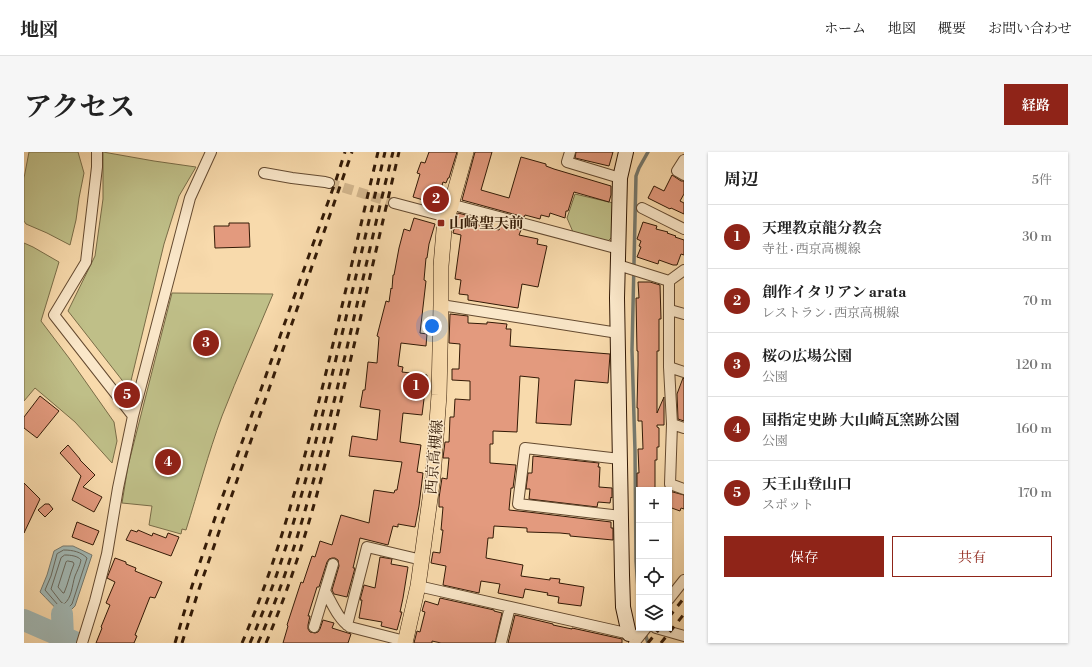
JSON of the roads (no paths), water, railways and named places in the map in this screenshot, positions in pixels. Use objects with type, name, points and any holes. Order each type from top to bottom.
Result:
[{"type":"main road","name":"西京高槻線","points":[[405,642],[418,586],[434,470],[439,394],[442,244],[449,210],[466,152]]},
{"type":"street","points":[[97,152],[97,166],[86,262],[54,315],[133,416]]},
{"type":"street","points":[[82,643],[108,554],[118,488],[133,416],[190,198],[211,152]]},
{"type":"street","points":[[570,152],[567,162],[620,178]]},
{"type":"street","points":[[626,152],[620,178],[619,249],[623,266],[617,298],[623,607],[637,635]]},
{"type":"street","points":[[684,160],[677,171],[684,175]]},
{"type":"street","points":[[264,173],[329,183]]},
{"type":"street","points":[[394,203],[449,210],[619,249]]},
{"type":"street","points":[[642,208],[684,229]]},
{"type":"street","points":[[623,266],[669,282]]},
{"type":"street","points":[[669,282],[684,270]]},
{"type":"street","points":[[669,282],[669,367],[672,424],[670,484],[684,489]]},
{"type":"street","points":[[441,305],[618,333]]},
{"type":"street","points":[[670,310],[684,314]]},
{"type":"street","points":[[669,367],[684,372]]},
{"type":"street","points":[[672,424],[684,428]]},
{"type":"street","points":[[620,459],[525,448],[518,504],[621,516]]},
{"type":"street","points":[[347,625],[366,547],[422,560]]},
{"type":"street","points":[[314,627],[333,564]]},
{"type":"street","points":[[672,595],[684,580]]},
{"type":"street","points":[[418,586],[637,635]]},
{"type":"street","points":[[325,591],[340,616],[350,627],[405,642]]},
{"type":"street","points":[[501,643],[510,607]]},
{"type":"street","points":[[668,631],[684,635]]},
{"type":"water","points":[[63,546],[73,546],[92,555],[75,606],[69,612],[62,614],[40,592],[54,551]]},
{"type":"waterway","points":[[638,595],[636,561],[632,350],[636,176],[648,152]]},
{"type":"waterway","points":[[62,614],[63,637]]},
{"type":"waterway","points":[[24,620],[77,643]]},
{"type":"waterway","points":[[645,633],[648,643]]},
{"type":"tunnel","points":[[329,183],[394,203]]},
{"type":"railway","points":[[175,643],[216,515],[345,152]]},
{"type":"railway","points":[[182,643],[199,589],[352,152]]},
{"type":"railway","points":[[242,643],[263,591],[297,483],[329,359],[378,152]]},
{"type":"railway","points":[[250,643],[276,577],[298,509],[325,406],[385,152]]},
{"type":"railway","points":[[258,643],[287,569],[310,493],[342,369],[393,152]]},
{"type":"railway","points":[[266,643],[291,579],[321,480],[399,152]]},
{"type":"railway","points":[[672,613],[684,598]]},
{"type":"railway","points":[[661,643],[684,614]]},
{"type":"railway","points":[[648,643],[658,631]]},
{"type":"place","name":"創作イタリアン arata","points":[[436,199]]},
{"type":"place","name":"山崎聖天前","points":[[441,223]]},
{"type":"place","name":"桜の広場公園","points":[[206,343]]},
{"type":"place","name":"天理教京龍分教会","points":[[416,386]]},
{"type":"place","name":"天王山登山口","points":[[127,395]]},
{"type":"place","name":"国指定史跡 大山崎瓦窯跡公園","points":[[168,462]]}]
